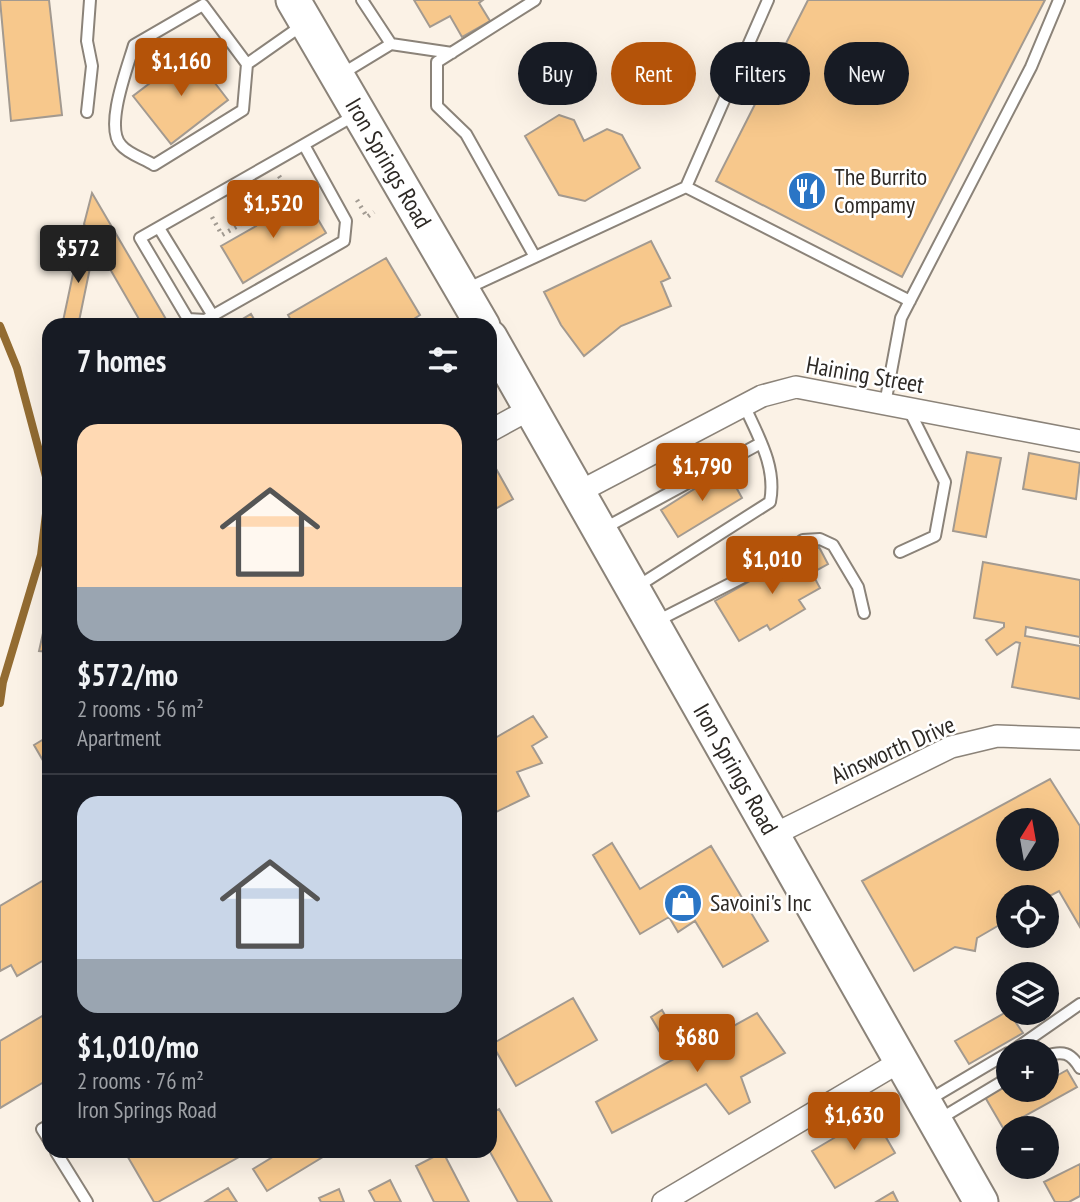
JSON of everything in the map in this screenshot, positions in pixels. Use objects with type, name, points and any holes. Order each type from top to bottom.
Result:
[{"type":"main road","name":"Iron Springs Road","points":[[299,11],[479,318]]},
{"type":"main road","name":"Iron Springs Road","points":[[497,349],[775,834],[981,1202]]},
{"type":"street","name":"Haining Street","points":[[579,492],[762,396],[796,387],[1080,441]]},
{"type":"street","points":[[497,427],[531,408]]},
{"type":"street","name":"Ainsworth Drive","points":[[775,834],[951,747],[997,736],[1080,738]]},
{"type":"street","points":[[663,1202],[901,1061]]},
{"type":"lane","points":[[87,112],[92,66],[87,41],[90,0]]},
{"type":"lane","points":[[362,0],[391,44]]},
{"type":"lane","points":[[535,0],[437,62],[437,106],[466,134],[535,257]]},
{"type":"lane","points":[[463,290],[686,187],[768,0]]},
{"type":"lane","points":[[885,404],[901,318],[1031,67],[1059,0]]},
{"type":"lane","points":[[247,64],[202,3],[134,45],[118,99],[115,133],[121,145],[154,165],[243,110],[247,64],[299,11]]},
{"type":"lane","points":[[338,76],[391,44],[452,53]]},
{"type":"lane","points":[[187,318],[141,238],[359,113]]},
{"type":"lane","points":[[208,318],[344,242],[346,221],[304,145]]},
{"type":"lane","points":[[686,187],[910,300]]},
{"type":"lane","points":[[159,228],[213,316]]},
{"type":"lane","points":[[635,589],[770,502],[774,484],[761,443],[744,405]]},
{"type":"lane","points":[[900,552],[935,536],[945,482],[908,408]]},
{"type":"lane","points":[[601,530],[721,462],[761,443]]},
{"type":"lane","points":[[654,622],[769,564],[803,540],[820,539],[833,544],[858,587],[864,613]]},
{"type":"lane","points":[[1029,1039],[1080,1004]]},
{"type":"lane","points":[[1059,1052],[1072,1056],[1080,1068]]},
{"type":"lane","points":[[930,1112],[996,1063]]},
{"type":"lane","points":[[930,1112],[996,1083]]},
{"type":"lane","points":[[60,1158],[87,1202]]},
{"type":"path","points":[[277,172],[291,195]]},
{"type":"path","points":[[209,214],[222,235],[309,184],[314,194]]},
{"type":"building","points":[[0,0],[49,0],[62,115],[11,121]]},
{"type":"building","points":[[414,0],[483,0],[479,3],[490,21],[462,37],[450,16],[430,27]]},
{"type":"building","points":[[808,0],[1045,0],[902,277],[716,181],[755,105],[810,105],[810,42],[787,42]]},
{"type":"building","points":[[191,52],[228,100],[171,144],[133,96]]},
{"type":"building","points":[[559,115],[574,120],[584,141],[607,129],[622,135],[640,168],[585,201],[559,195],[525,136]]},
{"type":"building","points":[[92,193],[165,318],[138,318],[84,224]]},
{"type":"building","points":[[306,199],[326,233],[243,283],[221,246],[256,226],[254,222],[271,212],[274,217]]},
{"type":"building","points":[[81,236],[89,238],[86,257],[92,258],[80,318],[64,318]]},
{"type":"building","points":[[651,241],[670,278],[661,282],[671,306],[621,326],[584,356],[561,325],[544,292]]},
{"type":"building","points":[[386,258],[420,315],[415,318],[290,318],[288,315]]},
{"type":"building","points":[[967,452],[1001,458],[986,537],[953,531]]},
{"type":"building","points":[[1029,453],[1080,463],[1076,499],[1023,489]]},
{"type":"building","points":[[726,469],[742,498],[678,537],[661,510]]},
{"type":"building","points":[[497,470],[513,499],[497,508]]},
{"type":"building","points":[[819,547],[828,564],[812,573],[820,588],[799,600],[805,609],[770,630],[767,625],[739,641],[715,601],[771,569],[774,573]]},
{"type":"building","points":[[983,562],[1080,580],[1080,637],[1026,627],[1025,636],[1080,646],[1080,699],[1012,687],[1020,643],[1016,642],[997,655],[986,640],[1004,627],[1004,623],[974,618]]},
{"type":"building","points":[[533,716],[547,737],[532,746],[542,763],[517,772],[529,796],[497,812],[497,737]]},
{"type":"building","points":[[42,740],[42,759],[34,745]]},
{"type":"building","points":[[1050,779],[1080,826],[1080,927],[1059,891],[1059,885],[996,885],[996,927],[977,938],[975,951],[955,947],[914,971],[862,881],[996,808],[996,872],[1059,872],[1059,808],[997,808]]},
{"type":"building","name":"Savoini's Inc","points":[[612,843],[640,889],[711,846],[768,941],[723,967],[695,921],[678,932],[669,917],[640,934],[593,855]]},
{"type":"building","points":[[42,881],[42,961],[17,976],[11,965],[0,971],[0,906]]},
{"type":"building","points":[[573,998],[597,1040],[516,1086],[497,1053],[497,1041]]},
{"type":"building","points":[[662,1010],[676,1034],[665,1041],[651,1017]]},
{"type":"building","points":[[757,1013],[785,1053],[741,1077],[750,1102],[729,1114],[706,1084],[612,1133],[596,1102]]},
{"type":"building","points":[[42,1016],[42,1083],[0,1108],[0,1041]]},
{"type":"building","points":[[996,1018],[996,1025],[1018,1025],[1023,1033],[1013,1039],[996,1039],[996,1048],[969,1064],[955,1041]]},
{"type":"building","points":[[1067,1070],[1077,1087],[1059,1097],[1059,1074]]},
{"type":"building","points":[[996,1091],[996,1102],[1050,1102],[1025,1116],[996,1116],[985,1097]]},
{"type":"building","points":[[499,1109],[552,1202],[518,1202],[493,1158],[497,1158]]},
{"type":"building","points":[[873,1115],[895,1153],[835,1188],[812,1151]]},
{"type":"building","points":[[128,1158],[237,1158],[158,1202],[154,1202]]},
{"type":"building","points":[[271,1158],[321,1158],[267,1191],[253,1169]]},
{"type":"building","points":[[431,1158],[446,1158],[469,1202],[434,1202],[416,1166]]},
{"type":"building","points":[[1080,1164],[1080,1196],[1069,1202],[1055,1202],[1044,1182],[1059,1179],[1059,1174]]},
{"type":"building","points":[[390,1180],[401,1202],[375,1202],[369,1191]]},
{"type":"building","points":[[228,1188],[237,1202],[205,1202]]},
{"type":"building","points":[[339,1189],[344,1202],[321,1202],[319,1198]]},
{"type":"building","points":[[893,1192],[898,1202],[876,1202]]},
{"type":"waterway","points":[[0,326],[17,368],[42,462]]},
{"type":"waterway","points":[[0,703],[3,682],[42,547]]},
{"type":"place","name":"The Burrito Compamy","points":[[807,191]]},
{"type":"place","name":"Savoini's Inc","points":[[683,903]]}]
